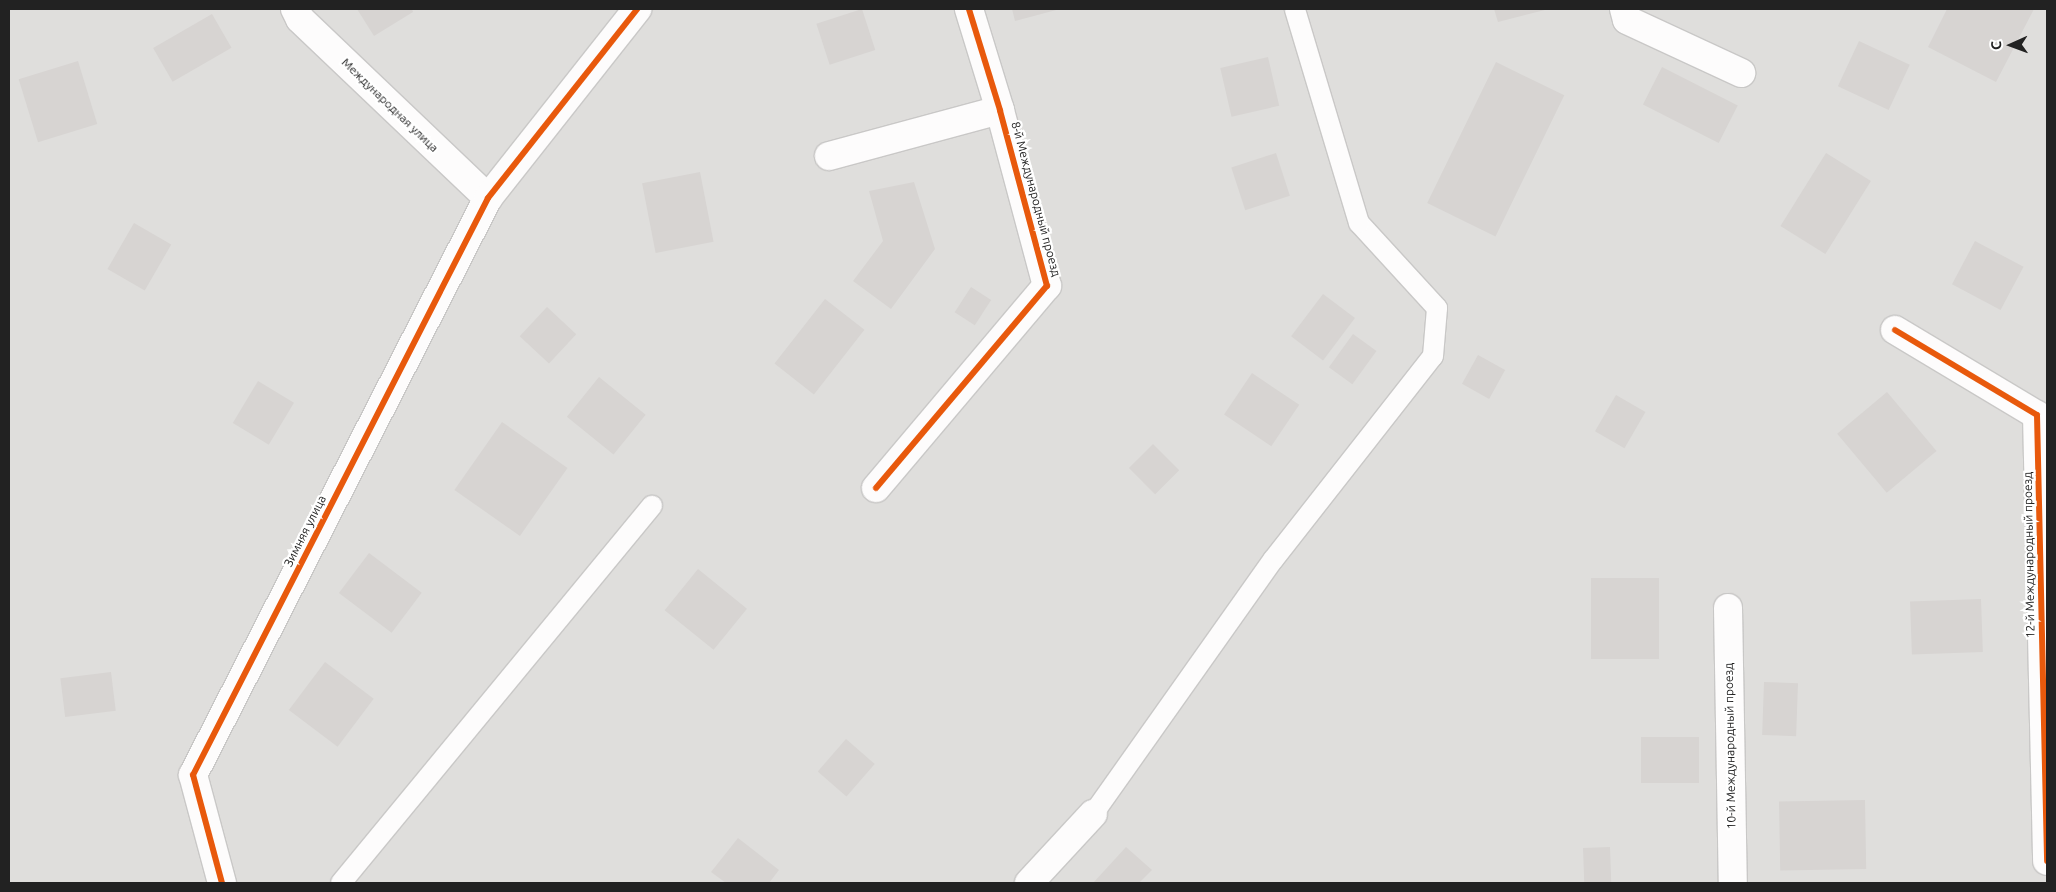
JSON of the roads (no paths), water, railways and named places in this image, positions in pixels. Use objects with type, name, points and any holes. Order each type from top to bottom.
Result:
[{"type":"street","name":"Международная улица","points":[[295,9],[300,19],[488,198]]},
{"type":"street","name":"Зимняя улица","points":[[222,883],[192,774],[488,198],[637,9]]},
{"type":"street","name":"8-й Международный проезд","points":[[876,488],[1047,286],[1000,110],[969,9]]},
{"type":"street","points":[[1624,9],[1627,20],[1741,73]]},
{"type":"street","points":[[829,156],[1000,110]]},
{"type":"street","name":"12-й Международный проезд","points":[[1895,330],[2037,415],[2047,861]]},
{"type":"street","name":"10-й Международный проезд","points":[[1728,608],[1733,883]]},
{"type":"street","points":[[1029,883],[1093,814]]},
{"type":"lane","points":[[1093,814],[1273,560],[1433,356],[1437,308],[1359,223],[1295,9]]},
{"type":"lane","points":[[341,883],[652,506]]}]
